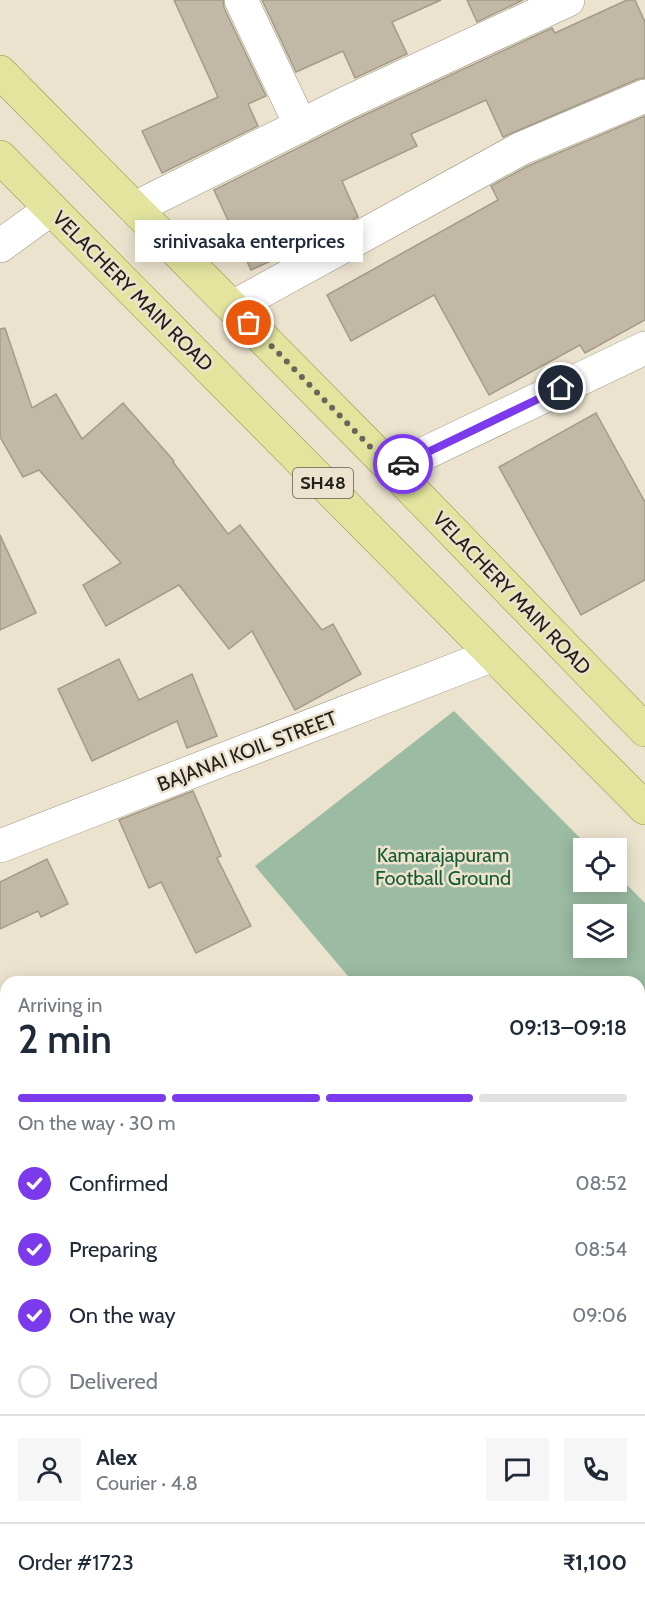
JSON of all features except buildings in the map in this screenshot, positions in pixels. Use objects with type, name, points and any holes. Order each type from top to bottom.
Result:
[{"type":"main road","name":"VELACHERY MAIN ROAD","points":[[0,72],[392,469],[645,730]]},
{"type":"main road","name":"VELACHERY MAIN ROAD","points":[[0,157],[645,808]]},
{"type":"street","points":[[241,0],[301,126]]},
{"type":"street","points":[[135,208],[356,98],[568,0]]},
{"type":"street","points":[[233,307],[520,149],[645,96]]},
{"type":"street","points":[[0,246],[51,209]]},
{"type":"street","points":[[392,469],[645,348]]},
{"type":"street","name":"BAJANAI KOIL STREET","points":[[0,846],[493,655]]},
{"type":"green space","name":"Kamarajapuram Football Ground","points":[[454,711],[580,838],[573,838],[573,892],[627,892],[627,885],[645,903],[645,976],[348,976],[255,866]]},
{"type":"way so far","points":[[249,323],[392,469],[403,464]]},
{"type":"place","name":"srinivasaka enterprices","points":[[249,323]]},
{"type":"route","points":[[403,464],[561,388]]}]
